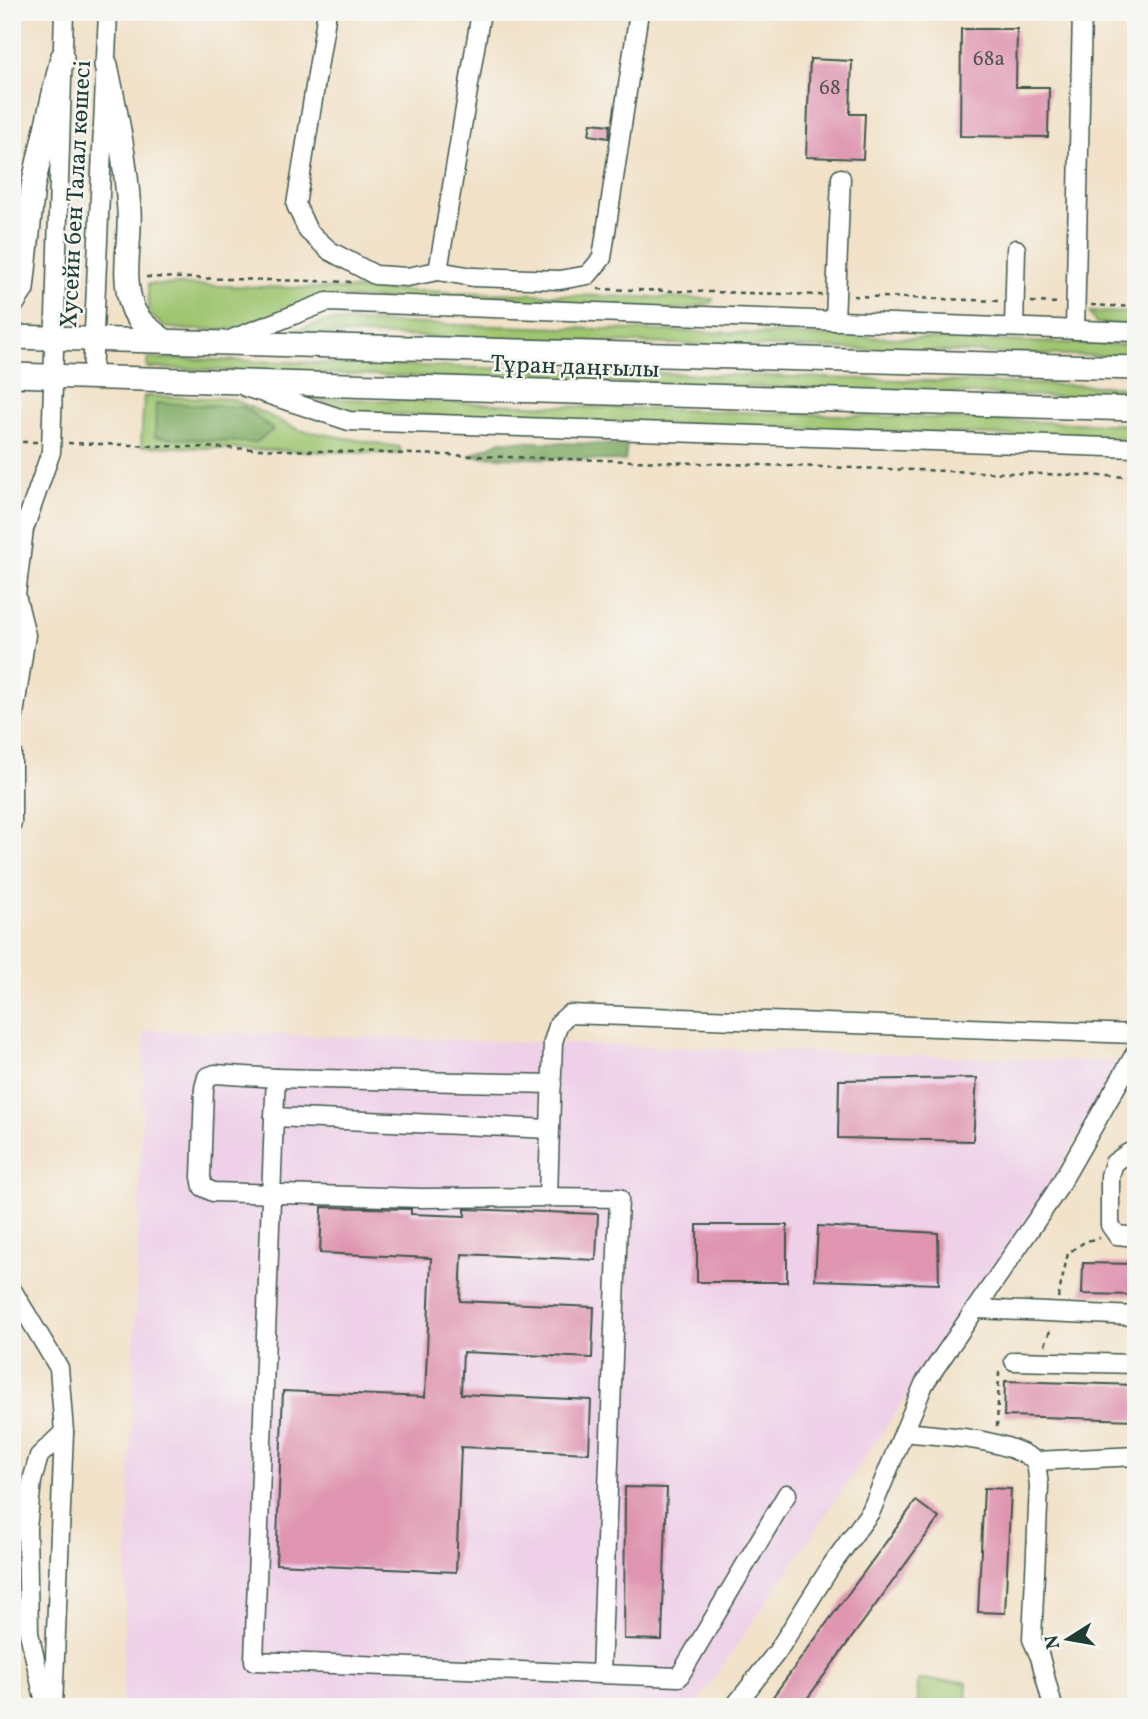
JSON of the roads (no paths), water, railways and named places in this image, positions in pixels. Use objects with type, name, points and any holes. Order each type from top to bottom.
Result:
[{"type":"main road","points":[[12,304],[22,289],[33,186],[62,58]]},
{"type":"main road","points":[[106,65],[126,167],[129,214],[127,289],[133,310],[142,324],[165,341]]},
{"type":"main road","name":"Тұран даңғылы","points":[[12,337],[1136,368]]},
{"type":"main road","name":"Тұран даңғылы","points":[[12,375],[1136,409]]},
{"type":"street","name":"Хусейн бен Талал көшесі","points":[[12,728],[26,635],[16,595],[24,529],[51,452],[64,12]]},
{"type":"street","name":"Хусейн бен Талал көшесі","points":[[92,377],[108,12]]},
{"type":"street","points":[[327,12],[296,205],[308,231],[330,251],[375,275],[407,278],[438,271],[473,277],[560,279],[588,275],[602,258],[639,12]]},
{"type":"street","points":[[438,271],[481,12]]},
{"type":"street","points":[[1075,330],[1082,12]]},
{"type":"street","points":[[835,321],[841,178]]},
{"type":"street","points":[[1014,327],[1016,249]]},
{"type":"street","points":[[222,342],[327,302],[1136,332]]},
{"type":"street","points":[[229,382],[349,421],[1136,448]]},
{"type":"street","points":[[12,753],[12,823]]},
{"type":"street","points":[[548,1197],[553,1042],[559,1023],[569,1014],[1136,1034]]},
{"type":"street","points":[[734,1707],[777,1652],[833,1563],[871,1511],[924,1384],[1055,1193],[1136,1052]]},
{"type":"street","points":[[552,1084],[276,1078],[215,1074],[207,1077],[204,1087],[201,1177],[203,1187],[213,1192],[421,1198],[619,1198],[601,1674]]},
{"type":"street","points":[[276,1078],[254,1661],[679,1676],[787,1494]]},
{"type":"street","points":[[274,1118],[550,1129]]},
{"type":"street","points":[[1136,1154],[1128,1153],[1115,1163],[1111,1176],[1110,1224],[1116,1235],[1136,1237]]},
{"type":"street","points":[[12,1290],[59,1368],[64,1432],[53,1707]]},
{"type":"street","points":[[977,1308],[1136,1316]]},
{"type":"street","points":[[1014,1361],[1136,1364]]},
{"type":"street","points":[[46,1707],[29,1633],[27,1528],[32,1481],[39,1456],[64,1432]]},
{"type":"street","points":[[904,1432],[996,1444],[1022,1451],[1036,1461],[1136,1456]]},
{"type":"street","points":[[1036,1461],[1039,1486],[1032,1639],[1040,1657],[1053,1707]]}]
